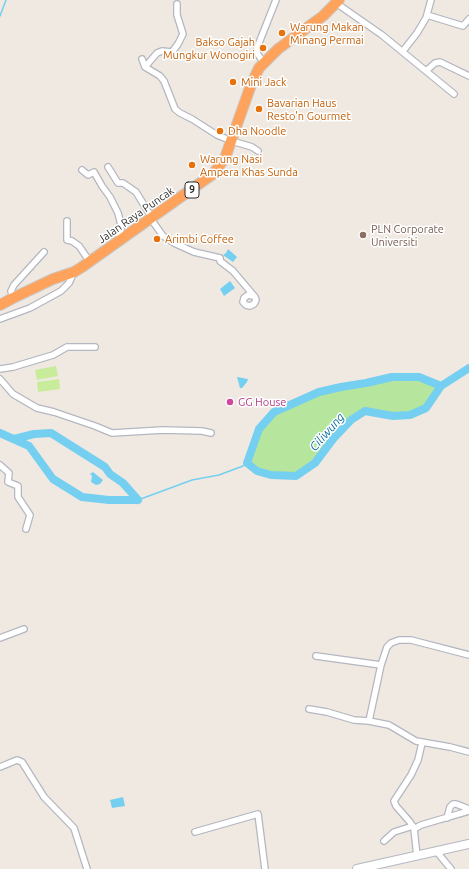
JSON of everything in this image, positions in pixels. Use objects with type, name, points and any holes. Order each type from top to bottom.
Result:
[{"type":"highway","name":"Jalan Raya Puncak","points":[[0,305],[53,279],[74,272],[118,243],[213,174],[225,158],[258,68],[278,49],[323,16],[337,2]]},
{"type":"street","points":[[263,62],[257,53],[257,48],[276,0]]},
{"type":"street","points":[[403,51],[417,33],[427,15],[431,0]]},
{"type":"street","points":[[337,2],[403,51],[454,94]]},
{"type":"street","points":[[145,67],[157,53],[172,52],[178,44],[183,34],[177,15],[177,4]]},
{"type":"street","points":[[427,15],[463,26],[469,19]]},
{"type":"street","points":[[142,59],[145,67],[160,76],[164,81],[175,109],[180,113],[217,135],[252,147],[258,151]]},
{"type":"street","points":[[426,71],[435,63],[440,62],[469,76]]},
{"type":"street","points":[[108,167],[118,183],[123,183],[136,192],[163,236],[194,252],[220,258],[220,261],[233,271],[253,296]]},
{"type":"street","points":[[82,170],[88,175],[94,172],[118,213],[121,229],[118,243]]},
{"type":"street","points":[[67,221],[67,240],[72,241],[79,246],[90,262]]},
{"type":"street","points":[[13,298],[11,291],[14,285],[44,252]]},
{"type":"street","points":[[0,319],[30,308],[61,291],[69,283],[74,272]]},
{"type":"street","points":[[0,369],[13,368],[53,355],[67,347],[95,347]]},
{"type":"street","points":[[0,379],[13,394],[37,408],[54,412],[112,433],[163,430],[202,431],[211,433]]},
{"type":"street","points":[[0,465],[9,472],[8,482],[18,486],[18,497],[30,515],[26,529]]},
{"type":"street","points":[[0,638],[24,629]]},
{"type":"street","points":[[369,721],[381,665],[387,647],[390,643],[399,640],[411,640],[469,655]]},
{"type":"street","points":[[316,656],[381,665]]},
{"type":"street","points":[[309,709],[327,712],[354,720],[389,725],[412,740],[469,752]]},
{"type":"street","points":[[417,856],[413,827],[396,806],[394,801],[415,765],[422,743]]},
{"type":"street","points":[[0,767],[17,760],[22,762],[44,798],[74,828],[87,869]]},
{"type":"street","points":[[446,818],[450,807],[453,804],[469,810]]},
{"type":"street","points":[[384,841],[394,832],[446,818],[469,810]]},
{"type":"street","points":[[195,832],[258,814],[265,869]]},
{"type":"street","points":[[357,869],[469,844]]},
{"type":"street","points":[[437,852],[452,869]]},
{"type":"green space","points":[[56,366],[58,376],[37,380],[35,370]]},
{"type":"green space","points":[[392,377],[419,377],[441,386],[426,408],[410,415],[393,416],[364,411],[351,420],[333,439],[315,463],[296,476],[271,475],[257,471],[247,463],[259,429],[274,412],[319,392]]},
{"type":"green space","points":[[59,379],[60,389],[38,392],[37,382]]},
{"type":"water","points":[[228,249],[237,257],[233,262],[223,255]]},
{"type":"water","points":[[230,281],[235,288],[224,296],[220,289]]},
{"type":"water","points":[[237,377],[248,379],[242,388],[240,388]]},
{"type":"water","points":[[93,472],[103,480],[100,484],[96,485],[91,482],[92,476],[90,474]]},
{"type":"water","points":[[123,797],[125,806],[112,808],[110,800]]},
{"type":"waterway","points":[[0,16],[6,0]]},
{"type":"waterway","name":"Ciliwung","points":[[441,386],[419,377],[392,377],[319,392],[274,412],[259,429],[247,463],[257,471],[271,475],[296,476],[315,463],[333,439],[351,420],[365,411],[393,416],[410,415],[426,408],[441,386],[469,368]]},
{"type":"waterway","points":[[0,433],[29,446],[53,479],[82,497],[109,500],[138,500]]},
{"type":"waterway","points":[[14,439],[34,434],[51,433],[105,467],[110,474],[123,483],[138,500]]},
{"type":"waterway","name":"Ciliwung","points":[[138,500],[192,480],[219,475],[247,463]]},
{"type":"place","name":"Warung Makan Minang Permai","points":[[282,33]]},
{"type":"place","name":"Bakso Gajah Mungkur Wonogiri","points":[[263,48]]},
{"type":"place","name":"Mini Jack","points":[[233,82]]},
{"type":"place","name":"Bavarian Haus Resto'n Gourmet","points":[[259,109]]},
{"type":"place","name":"Dha Noodle","points":[[220,131]]},
{"type":"place","name":"Warung Nasi Ampera Khas Sunda","points":[[192,165]]},
{"type":"place","name":"PLN Corporate Universiti","points":[[363,235]]},
{"type":"place","name":"Arimbi Coffee","points":[[157,239]]},
{"type":"place","name":"GG House","points":[[230,402]]}]
